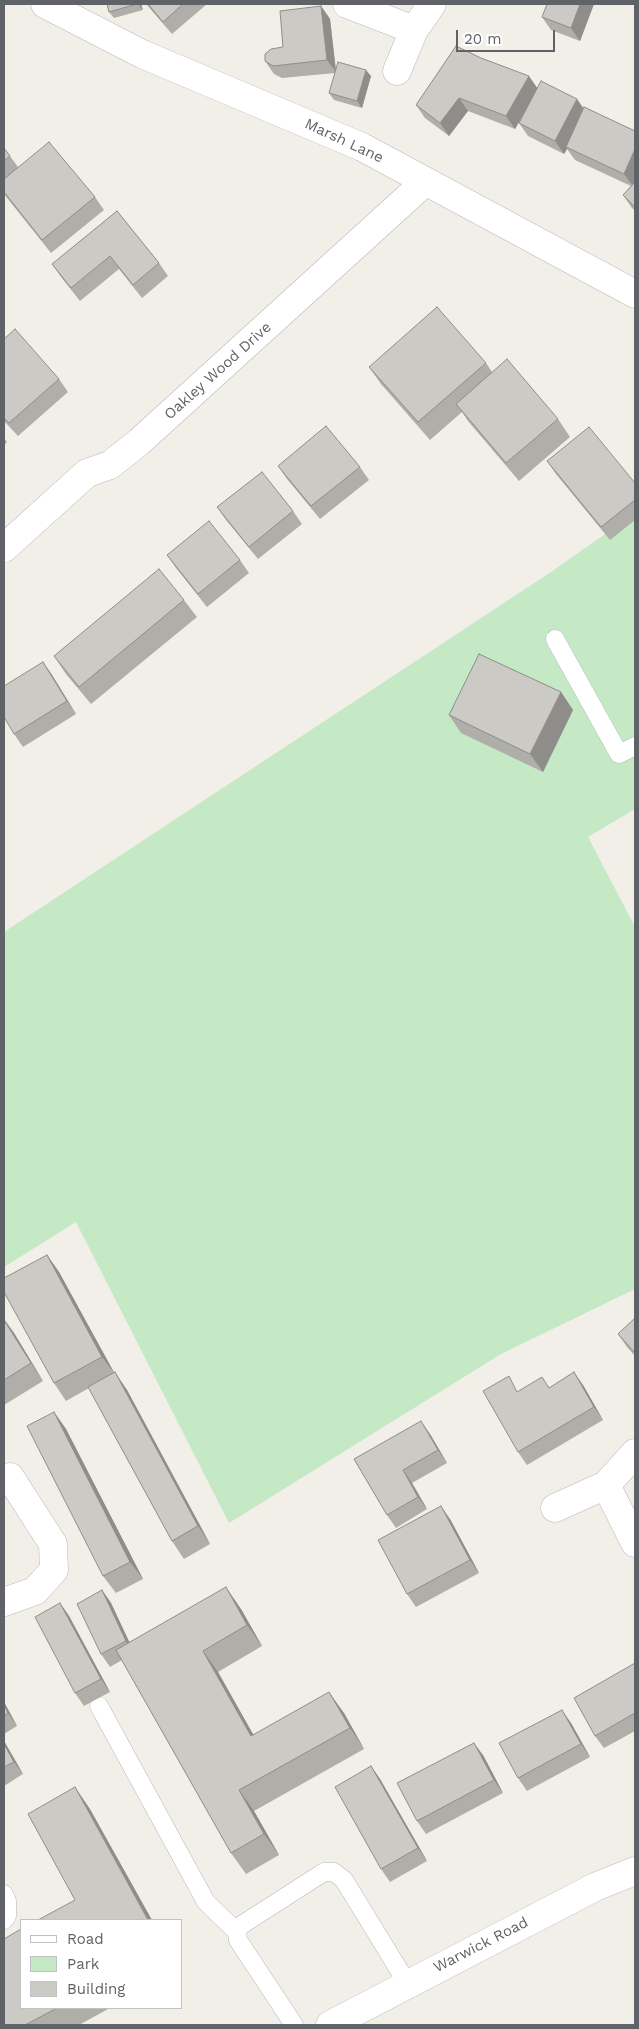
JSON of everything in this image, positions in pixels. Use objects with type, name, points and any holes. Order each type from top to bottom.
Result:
[{"type":"street","name":"Marsh Lane","points":[[45,4],[142,54],[362,147],[635,294]]},
{"type":"street","points":[[347,4],[414,30]]},
{"type":"street","points":[[397,71],[414,30],[432,4]]},
{"type":"street","name":"Oakley Wood Drive","points":[[4,548],[87,473],[110,465],[139,442],[425,182]]},
{"type":"street","points":[[555,1508],[606,1484],[635,1453]]},
{"type":"street","points":[[4,1602],[35,1591],[54,1570],[53,1544],[10,1477]]},
{"type":"street","points":[[606,1484],[635,1543]]},
{"type":"street","name":"Warwick Road","points":[[331,2025],[407,1983],[595,1887],[635,1871]]},
{"type":"lane","points":[[555,639],[619,754],[635,746]]},
{"type":"lane","points":[[99,1706],[206,1902],[236,1932],[238,1940],[294,2025]]},
{"type":"lane","points":[[236,1932],[240,1926],[324,1872],[334,1872],[344,1880],[407,1983]]},
{"type":"lane","points":[[4,1894],[7,1901],[7,1916],[4,1920]]},
{"type":"green space","points":[[635,513],[635,809],[588,837],[635,927],[635,1289],[501,1354],[229,1523],[76,1222],[4,1267],[4,932],[551,572]]},
{"type":"building","points":[[107,4],[137,4],[109,12]]},
{"type":"building","points":[[148,4],[183,4],[163,22]]},
{"type":"building","points":[[547,4],[580,4],[571,28],[542,17]]},
{"type":"building","points":[[321,6],[327,60],[273,66],[265,61],[265,54],[271,49],[283,47],[280,11]]},
{"type":"building","points":[[456,46],[481,58],[529,76],[506,116],[459,98],[440,123],[416,105]]},
{"type":"building","points":[[338,62],[366,70],[357,101],[329,93]]},
{"type":"building","points":[[541,81],[577,99],[555,141],[519,123]]},
{"type":"building","points":[[584,107],[635,131],[635,149],[624,174],[566,147]]},
{"type":"building","points":[[49,142],[95,197],[42,240],[4,192],[4,179]]},
{"type":"building","points":[[4,148],[10,156],[4,161]]},
{"type":"building","points":[[635,182],[635,207],[623,195]]},
{"type":"building","points":[[117,211],[159,263],[133,285],[110,256],[71,288],[52,264]]},
{"type":"building","points":[[437,307],[486,363],[418,422],[369,367]]},
{"type":"building","points":[[15,329],[59,379],[9,423],[4,418],[4,339]]},
{"type":"building","points":[[507,359],[558,419],[506,463],[456,404]]},
{"type":"building","points":[[326,426],[360,467],[311,506],[278,466]]},
{"type":"building","points":[[589,427],[635,483],[635,500],[601,527],[547,461]]},
{"type":"building","points":[[262,472],[293,511],[249,547],[217,507]]},
{"type":"building","points":[[209,521],[240,560],[198,594],[167,555]]},
{"type":"building","points":[[159,569],[184,600],[79,687],[54,656]]},
{"type":"building","points":[[479,654],[561,692],[530,754],[449,715]]},
{"type":"building","points":[[43,662],[67,701],[14,734],[4,717],[4,686]]},
{"type":"building","points":[[47,1255],[102,1357],[54,1383],[4,1292],[4,1278]]},
{"type":"building","points":[[635,1318],[635,1353],[618,1334]]},
{"type":"building","points":[[4,1320],[31,1363],[4,1380]]},
{"type":"building","points":[[115,1372],[198,1526],[172,1541],[88,1387]]},
{"type":"building","points":[[574,1372],[594,1407],[518,1452],[483,1391],[509,1376],[517,1392],[542,1377],[549,1388]]},
{"type":"building","points":[[54,1412],[130,1562],[103,1576],[27,1426]]},
{"type":"building","points":[[421,1421],[438,1450],[403,1470],[418,1497],[387,1515],[354,1459]]},
{"type":"building","points":[[441,1506],[470,1560],[407,1594],[378,1540]]},
{"type":"building","points":[[226,1587],[247,1625],[203,1651],[251,1736],[329,1692],[350,1728],[239,1790],[264,1834],[231,1853],[116,1650]]},
{"type":"building","points":[[102,1590],[126,1641],[101,1654],[77,1604]]},
{"type":"building","points":[[60,1603],[101,1679],[75,1693],[35,1617]]},
{"type":"building","points":[[635,1663],[635,1713],[595,1736],[574,1698]]},
{"type":"building","points":[[4,1705],[8,1713],[4,1716]]},
{"type":"building","points":[[562,1710],[581,1744],[518,1778],[499,1743]]},
{"type":"building","points":[[474,1743],[494,1780],[417,1821],[397,1783]]},
{"type":"building","points":[[4,1744],[14,1762],[4,1767]]},
{"type":"building","points":[[371,1766],[418,1848],[381,1869],[335,1787]]},
{"type":"building","points":[[75,1787],[147,1919],[40,1919],[75,1900],[28,1814]]},
{"type":"building","points":[[20,1930],[20,2009],[55,2009],[25,2025],[4,2025],[4,1939]]}]
